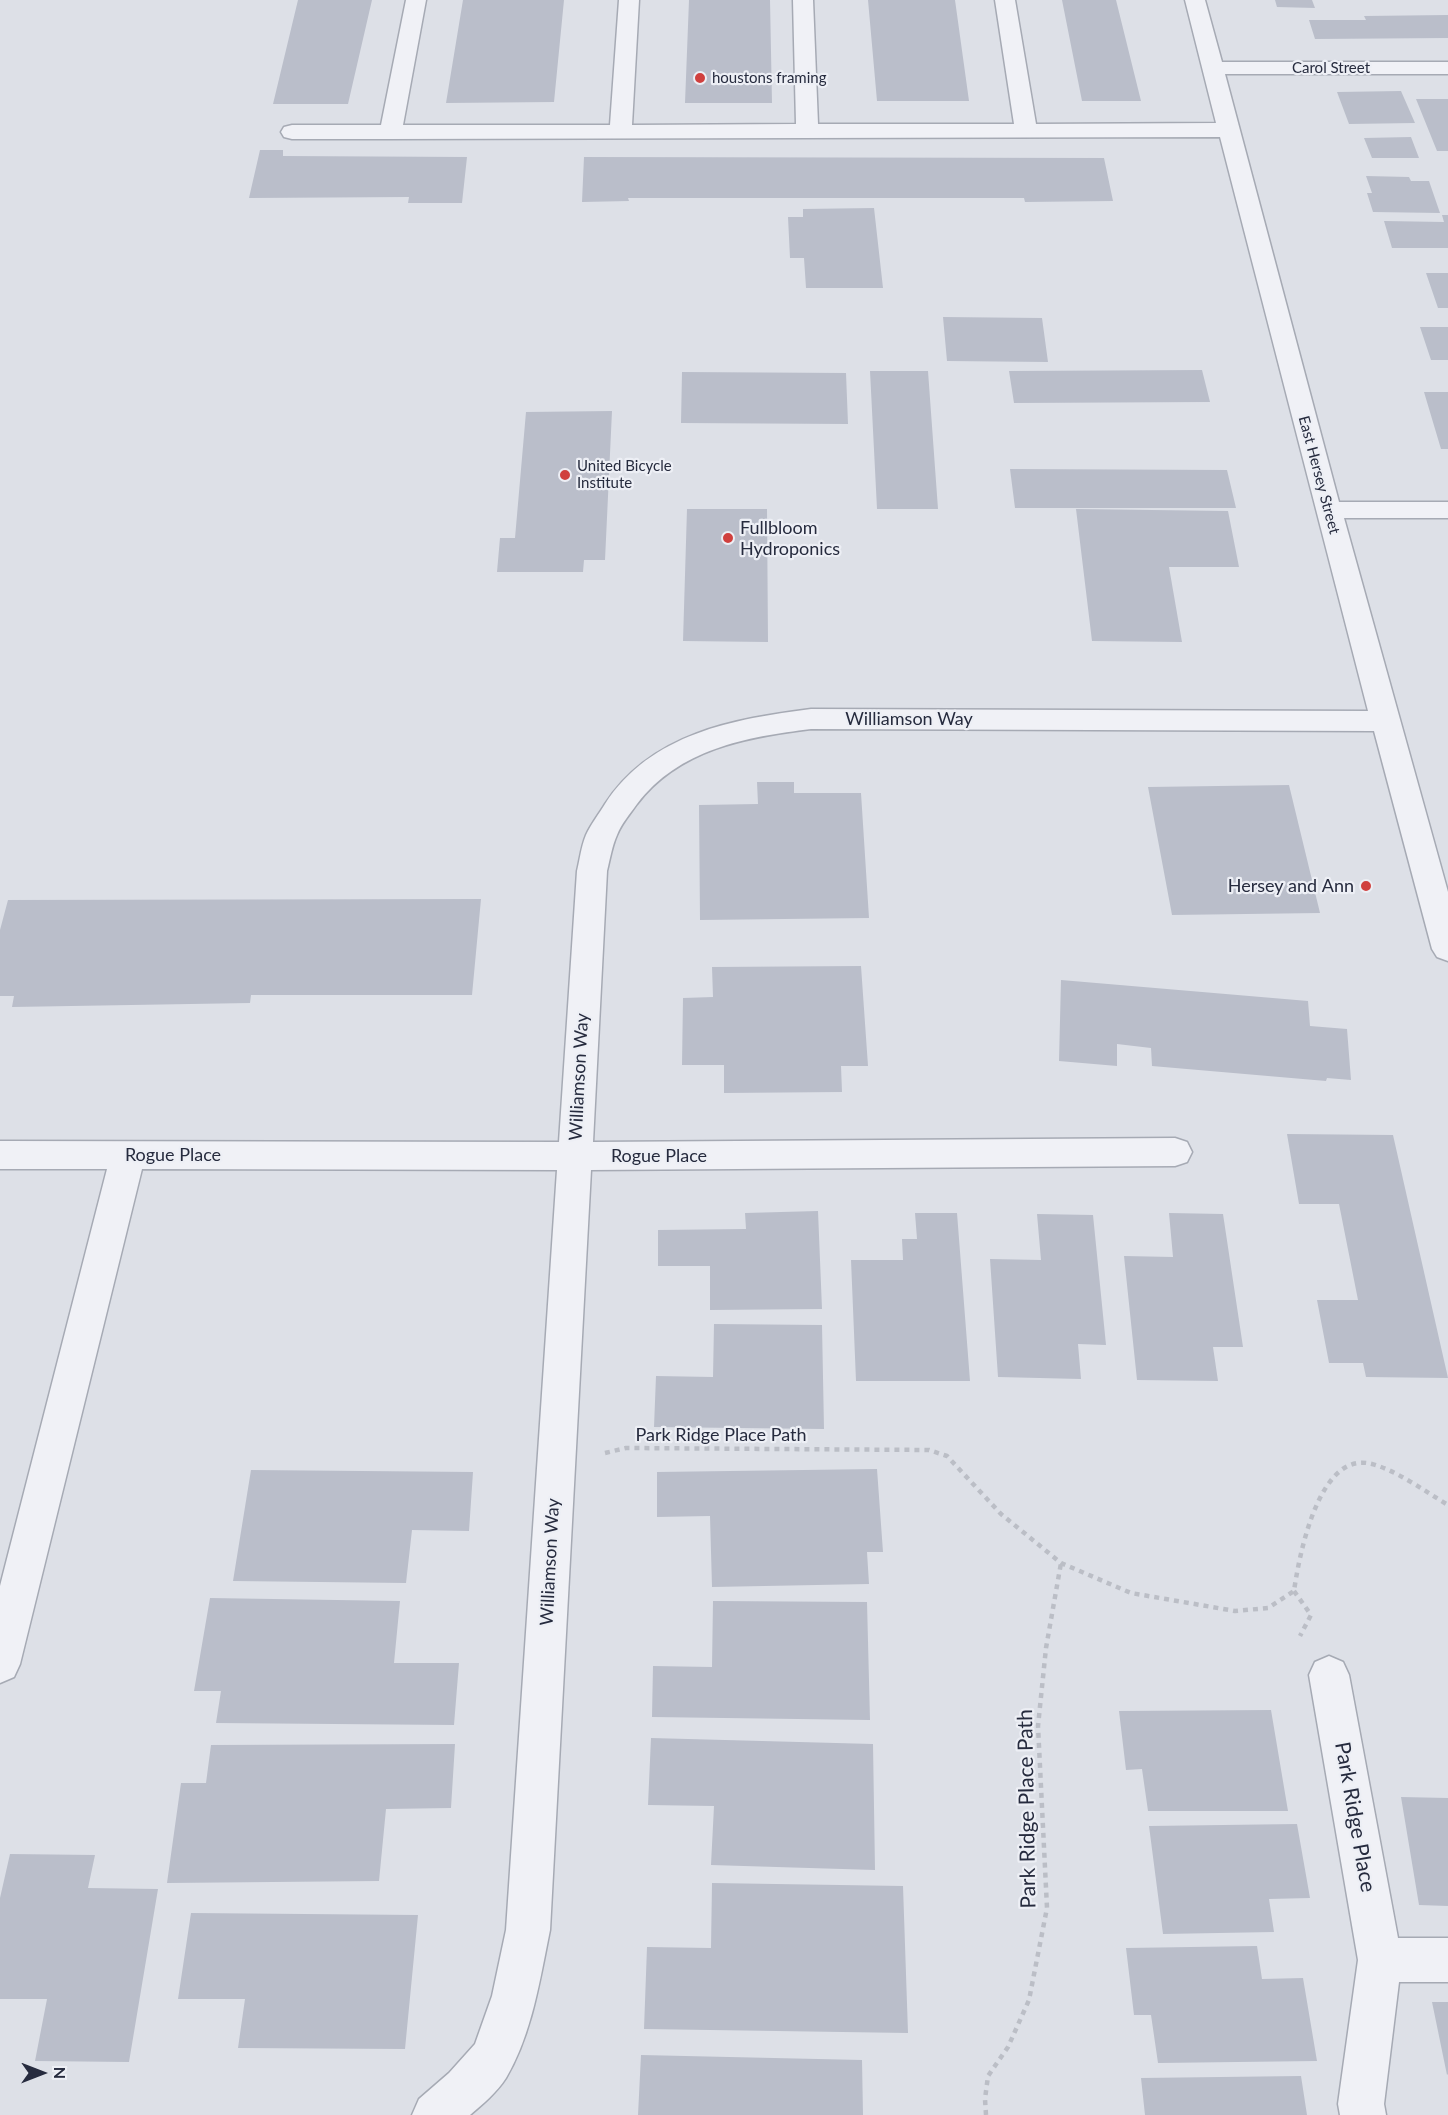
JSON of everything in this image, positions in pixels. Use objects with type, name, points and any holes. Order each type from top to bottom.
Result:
[{"type":"street","points":[[391,132],[416,0]]},
{"type":"street","points":[[621,131],[629,0]]},
{"type":"street","points":[[803,0],[807,131]]},
{"type":"street","points":[[1005,0],[1026,131]]},
{"type":"street","name":"East Hersey Street","points":[[1195,0],[1384,721],[1448,949]]},
{"type":"street","name":"Carol Street","points":[[1213,68],[1448,68]]},
{"type":"street","points":[[292,132],[1229,130]]},
{"type":"street","points":[[1328,510],[1448,510]]},
{"type":"street","name":"Williamson Way","points":[[435,2115],[446,2107],[490,2062],[514,2001],[528,1930],[592,871],[602,833],[626,796],[662,760],[706,740],[750,726],[811,719],[1384,721]]},
{"type":"street","name":"Rogue Place","points":[[0,1155],[575,1156],[1174,1152]]},
{"type":"street","points":[[0,1664],[128,1155]]},
{"type":"street","name":"Park Ridge Place","points":[[1329,1675],[1380,1960],[1361,2104],[1363,2115]]},
{"type":"street","points":[[1380,1960],[1448,1960]]},
{"type":"path","name":"Park Ridge Place Path","points":[[556,1465],[626,1448],[929,1450],[947,1456],[1001,1514],[1060,1563],[1131,1593],[1235,1611],[1268,1608],[1294,1591],[1299,1553],[1326,1484],[1344,1467],[1366,1462],[1404,1478],[1448,1505]]},
{"type":"path","name":"Park Ridge Place Path","points":[[986,2115],[985,2099],[988,2076],[1008,2048],[1029,2000],[1047,1908],[1038,1726],[1046,1648],[1060,1563]]},
{"type":"building","points":[[298,0],[372,0],[348,104],[273,104]]},
{"type":"building","points":[[463,0],[564,0],[554,102],[446,103]]},
{"type":"building","points":[[689,0],[770,0],[772,103],[685,103]]},
{"type":"building","points":[[868,0],[955,0],[969,101],[877,101]]},
{"type":"building","points":[[1062,0],[1116,0],[1141,101],[1082,101]]},
{"type":"building","points":[[1275,0],[1312,0],[1315,8],[1277,7]]},
{"type":"building","points":[[1448,15],[1448,38],[1315,39],[1309,20],[1366,20],[1364,16]]},
{"type":"building","points":[[1401,91],[1415,123],[1349,124],[1337,92]]},
{"type":"building","points":[[1416,99],[1448,99],[1448,151],[1437,151]]},
{"type":"building","points":[[1411,137],[1419,158],[1372,158],[1364,138]]},
{"type":"building","points":[[260,150],[283,150],[283,156],[467,157],[462,203],[408,203],[409,197],[249,198]]},
{"type":"building","points":[[584,157],[1104,158],[1113,201],[1025,202],[1024,198],[628,198],[629,201],[582,202]]},
{"type":"building","points":[[1366,176],[1409,177],[1411,181],[1429,181],[1440,213],[1373,212],[1367,193],[1372,193]]},
{"type":"building","points":[[874,208],[883,288],[806,288],[804,258],[790,258],[788,217],[803,217],[803,209]]},
{"type":"building","points":[[1442,215],[1448,215],[1448,248],[1392,248],[1384,221],[1444,222]]},
{"type":"building","points":[[1426,273],[1448,273],[1448,308],[1438,308]]},
{"type":"building","points":[[943,317],[1042,318],[1048,362],[947,361]]},
{"type":"building","points":[[1420,327],[1448,327],[1448,360],[1431,360]]},
{"type":"building","points":[[1202,370],[1210,402],[1014,403],[1009,371]]},
{"type":"building","points":[[870,371],[928,371],[938,509],[877,509]]},
{"type":"building","points":[[682,372],[846,373],[848,424],[681,423]]},
{"type":"building","points":[[1424,392],[1448,392],[1448,449],[1441,449]]},
{"type":"building","name":"United Bicycle Institute","points":[[612,411],[605,560],[584,560],[583,572],[497,572],[500,538],[515,538],[526,412]]},
{"type":"building","points":[[1010,469],[1227,470],[1236,508],[1015,508]]},
{"type":"building","points":[[687,509],[767,509],[768,642],[683,641]]},
{"type":"building","points":[[1076,509],[1228,511],[1239,567],[1169,567],[1182,642],[1092,641]]},
{"type":"building","points":[[757,782],[794,782],[794,793],[861,793],[869,918],[700,920],[699,805],[758,804]]},
{"type":"building","points":[[1289,785],[1320,913],[1172,915],[1148,787]]},
{"type":"building","points":[[481,899],[472,995],[251,995],[250,1003],[12,1007],[14,996],[0,996],[0,930],[8,900]]},
{"type":"building","points":[[861,966],[868,1066],[841,1066],[842,1092],[724,1093],[724,1065],[682,1065],[683,998],[713,997],[712,967]]},
{"type":"building","points":[[1061,980],[1308,1001],[1310,1026],[1347,1029],[1351,1080],[1327,1078],[1326,1081],[1152,1066],[1151,1048],[1117,1044],[1117,1066],[1059,1061]]},
{"type":"building","points":[[1287,1134],[1393,1135],[1448,1378],[1366,1377],[1363,1363],[1329,1363],[1317,1300],[1358,1300],[1339,1204],[1299,1204]]},
{"type":"building","points":[[818,1211],[822,1309],[710,1310],[710,1266],[658,1266],[658,1230],[746,1229],[745,1213]]},
{"type":"building","points":[[915,1213],[957,1213],[970,1381],[856,1381],[851,1260],[903,1260],[902,1239],[917,1239]]},
{"type":"building","points":[[1169,1213],[1223,1214],[1243,1347],[1213,1347],[1218,1381],[1137,1380],[1124,1256],[1173,1257]]},
{"type":"building","points":[[1037,1214],[1093,1215],[1106,1345],[1078,1344],[1081,1379],[998,1377],[990,1259],[1041,1260]]},
{"type":"building","points":[[714,1324],[822,1325],[824,1429],[654,1427],[656,1376],[713,1377]]},
{"type":"building","points":[[877,1469],[883,1552],[867,1552],[869,1584],[712,1587],[710,1516],[657,1517],[657,1472]]},
{"type":"building","points":[[251,1470],[473,1472],[469,1531],[412,1530],[406,1583],[233,1581]]},
{"type":"building","points":[[210,1598],[400,1601],[394,1663],[459,1663],[454,1725],[216,1723],[221,1691],[194,1691]]},
{"type":"building","points":[[713,1601],[867,1602],[870,1720],[652,1717],[653,1666],[712,1667]]},
{"type":"building","points":[[1271,1710],[1288,1811],[1148,1811],[1142,1769],[1126,1770],[1119,1711]]},
{"type":"building","points":[[651,1738],[873,1744],[875,1870],[711,1865],[714,1806],[648,1805]]},
{"type":"building","points":[[455,1744],[451,1808],[386,1809],[379,1881],[167,1883],[181,1783],[206,1783],[211,1745]]},
{"type":"building","points":[[1401,1797],[1448,1798],[1448,1906],[1419,1905]]},
{"type":"building","points":[[1297,1824],[1310,1898],[1269,1899],[1274,1932],[1163,1934],[1149,1826]]},
{"type":"building","points":[[10,1854],[95,1855],[88,1888],[158,1889],[129,2062],[35,2061],[47,1999],[0,1999],[0,1898]]},
{"type":"building","points":[[712,1883],[903,1886],[908,2033],[644,2029],[647,1947],[711,1948]]},
{"type":"building","points":[[191,1913],[418,1915],[405,2049],[238,2048],[245,1999],[178,1999]]},
{"type":"building","points":[[1257,1946],[1262,1979],[1303,1978],[1317,2061],[1158,2063],[1151,2015],[1134,2015],[1126,1948]]},
{"type":"building","points":[[1432,2002],[1448,2002],[1447,2075]]},
{"type":"building","points":[[641,2055],[862,2060],[863,2115],[638,2115]]},
{"type":"building","points":[[1301,2076],[1307,2115],[1145,2115],[1141,2078]]},
{"type":"place","name":"houstons framing","points":[[700,78]]},
{"type":"place","name":"United Bicycle Institute","points":[[565,475]]},
{"type":"place","name":"Fullbloom Hydroponics","points":[[728,538]]},
{"type":"place","name":"Hersey and Ann","points":[[1366,886]]}]
